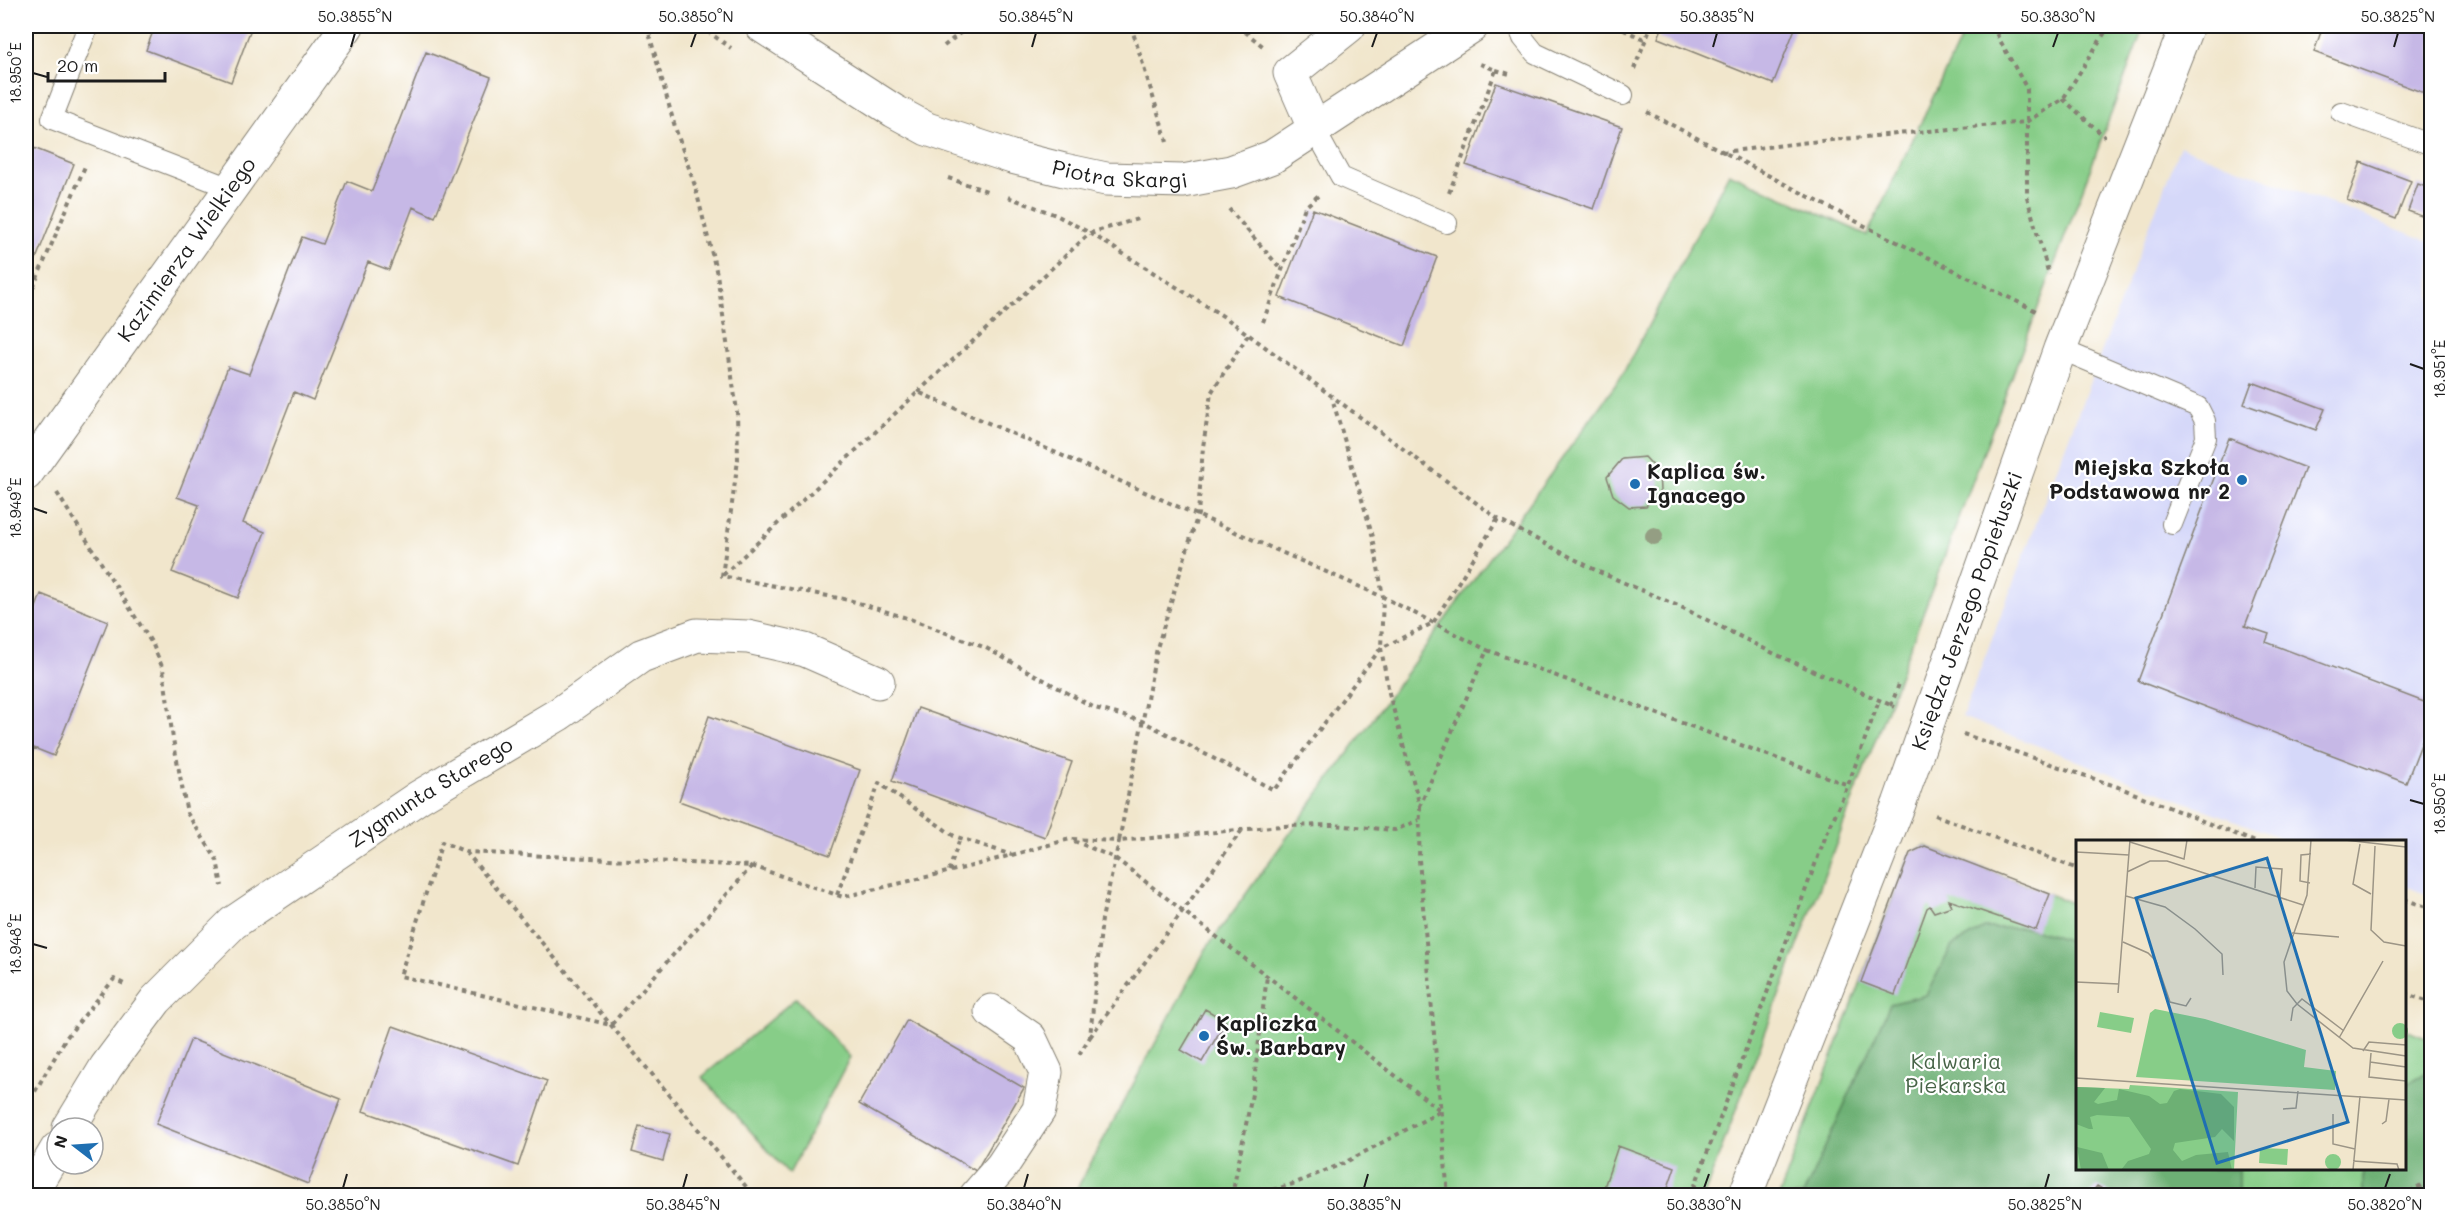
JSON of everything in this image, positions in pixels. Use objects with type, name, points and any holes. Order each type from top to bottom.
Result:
[{"type":"street","name":"Kazimierza Wielkiego","points":[[28,471],[347,26]]},
{"type":"street","name":"Piotra Skargi","points":[[762,26],[894,111],[927,129],[1012,157],[1064,170],[1106,178],[1183,181],[1231,172],[1272,157],[1472,26]]},
{"type":"street","points":[[1315,130],[1290,73],[1349,26]]},
{"type":"street","name":"Księdza Jerzego Popiełuszki","points":[[1745,1196],[1899,804],[2060,349],[2187,26]]},
{"type":"street","name":"Zygmunta Starego","points":[[76,1116],[106,1067],[156,1000],[233,923],[419,797],[559,714],[641,656],[697,636],[748,637],[805,650],[878,682]]},
{"type":"street","points":[[976,1196],[1002,1166],[1039,1110],[1046,1071],[1030,1038],[991,1011]]},
{"type":"street","points":[[29,1196],[45,1169]]},
{"type":"lane","points":[[88,26],[52,119],[230,188]]},
{"type":"lane","points":[[1518,26],[1523,38],[1535,53],[1623,95]]},
{"type":"lane","points":[[2341,112],[2432,145]]},
{"type":"lane","points":[[1315,130],[1341,177],[1442,221]]},
{"type":"lane","points":[[2060,349],[2198,407],[2205,421],[2206,438],[2172,524]]},
{"type":"path","points":[[646,26],[675,127],[695,186],[717,274],[737,411],[738,460],[722,576]]},
{"type":"path","points":[[700,26],[732,49]]},
{"type":"path","points":[[944,46],[969,26]]},
{"type":"path","points":[[1131,26],[1168,143],[1183,181]]},
{"type":"path","points":[[1615,26],[1646,40]]},
{"type":"path","points":[[1651,26],[1623,95],[1635,106],[1721,152],[2042,314]]},
{"type":"path","points":[[1992,26],[2027,89],[2027,197],[2051,280]]},
{"type":"path","points":[[1721,152],[2026,122],[2063,99],[2109,26]]},
{"type":"path","points":[[1442,221],[1496,70],[1471,60]]},
{"type":"path","points":[[2063,99],[2110,142]]},
{"type":"path","points":[[26,304],[89,158]]},
{"type":"path","points":[[939,173],[990,192]]},
{"type":"path","points":[[1263,321],[1305,207],[1341,177]]},
{"type":"path","points":[[1001,195],[1056,215],[1089,233],[1226,318],[1498,519],[1599,572],[1683,608],[1879,701],[1928,721],[2118,787],[2250,840]]},
{"type":"path","points":[[1223,202],[1282,270]]},
{"type":"path","points":[[722,576],[1089,233]]},
{"type":"path","points":[[1090,1037],[1102,919],[1157,648],[1198,514],[1203,447],[1211,393],[1248,335]]},
{"type":"path","points":[[918,392],[1383,597],[1488,650],[1848,785]]},
{"type":"path","points":[[1332,398],[1373,537],[1383,597],[1381,648],[1389,693],[1419,806],[1419,860],[1448,1196]]},
{"type":"path","points":[[28,471],[48,479],[153,645],[163,669],[187,813],[217,860]]},
{"type":"path","points":[[722,576],[849,600],[910,619],[986,648],[1095,708],[1142,721],[1274,790],[1381,648],[1433,622],[1498,519]]},
{"type":"path","points":[[1419,806],[1488,650]]},
{"type":"path","points":[[1691,1196],[1825,838],[1848,785],[1879,701]]},
{"type":"path","points":[[837,895],[879,783],[954,836],[1013,855]]},
{"type":"path","points":[[1899,804],[1952,821],[2076,867]]},
{"type":"path","points":[[611,1026],[400,976],[442,842],[466,852],[752,866],[843,897],[949,872],[1070,839],[1119,841],[1332,825],[1395,830],[1419,820]]},
{"type":"path","points":[[1077,1057],[1243,830]]},
{"type":"path","points":[[949,872],[960,838]]},
{"type":"path","points":[[1070,839],[1115,858],[1441,1111]]},
{"type":"path","points":[[466,852],[754,1196]]},
{"type":"path","points":[[611,1026],[752,866]]},
{"type":"path","points":[[2406,900],[2432,909]]},
{"type":"path","points":[[1232,1196],[1252,1089],[1267,976]]},
{"type":"path","points":[[2406,994],[2432,1003]]},
{"type":"path","points":[[1251,1196],[1293,1184],[1344,1163],[1441,1111]]},
{"type":"path","points":[[2401,1196],[2432,1181]]},
{"type":"shaded area","name":"Miejska Szkoła Podstawowa nr 2","points":[[2180,146],[2431,242],[2431,896],[2406,886],[2406,840],[2286,840],[1962,717]]},
{"type":"green space","points":[[1967,26],[2135,26],[2143,29],[1704,1195],[1073,1196],[1206,949],[1621,377],[1729,173],[1867,235]]},
{"type":"green space","name":"Kalwaria Piekarska","points":[[1925,846],[2076,905],[2076,1170],[2406,1170],[2406,1030],[2431,1040],[2431,1195],[1779,1196],[1910,853]]},
{"type":"green space","name":"Kalwaria Piekarska","points":[[1984,928],[2030,928],[2076,943],[2076,1170],[2239,1170],[2239,1195],[1803,1196],[1890,1004],[1926,995],[1952,946]]},
{"type":"green space","points":[[796,998],[850,1057],[789,1174],[702,1077]]},
{"type":"green space","points":[[2425,1073],[2431,1074],[2431,1195],[2363,1195],[2363,1170],[2406,1170],[2406,1085]]},
{"type":"building","points":[[155,26],[252,26],[231,82],[146,50]]},
{"type":"building","points":[[1663,26],[1796,26],[1773,84],[1658,38]]},
{"type":"building","points":[[2323,26],[2432,26],[2432,96],[2314,52]]},
{"type":"building","points":[[426,52],[491,77],[435,217],[413,207],[389,270],[368,262],[313,400],[294,392],[243,523],[265,532],[238,598],[172,572],[199,505],[177,497],[228,367],[249,374],[302,237],[322,244],[347,181],[372,191]]},
{"type":"building","points":[[1496,83],[1622,127],[1594,209],[1466,165]]},
{"type":"building","points":[[26,145],[74,164],[26,284]]},
{"type":"building","points":[[2361,162],[2411,181],[2396,219],[2347,200]]},
{"type":"building","points":[[2418,184],[2432,189],[2432,220],[2408,211]]},
{"type":"building","points":[[1313,209],[1437,257],[1404,346],[1279,297]]},
{"type":"building","points":[[2252,382],[2325,409],[2316,430],[2244,404]]},
{"type":"building","points":[[2229,438],[2305,468],[2245,626],[2269,634],[2266,642],[2432,705],[2432,716],[2406,783],[2138,681]]},
{"type":"building","name":"Kaplica św. Ignacego","points":[[1645,457],[1659,472],[1660,491],[1646,506],[1629,507],[1613,495],[1607,477],[1622,459]]},
{"type":"building","points":[[41,594],[108,621],[54,756],[34,748],[26,769],[26,634]]},
{"type":"building","points":[[918,708],[1072,762],[1045,837],[892,781]]},
{"type":"building","points":[[709,716],[860,770],[830,855],[679,801]]},
{"type":"building","points":[[1925,846],[2050,894],[2036,930],[1949,900],[1952,906],[1934,912],[1930,906],[1927,908],[1895,995],[1861,982],[1910,853]]},
{"type":"building","name":"Kapliczka Św. Barbary","points":[[1205,1009],[1226,1021],[1202,1062],[1181,1050]]},
{"type":"building","points":[[907,1020],[1024,1088],[976,1171],[859,1104]]},
{"type":"building","points":[[393,1026],[547,1081],[518,1166],[363,1111]]},
{"type":"building","points":[[191,1039],[341,1099],[308,1184],[156,1124]]},
{"type":"building","points":[[639,1126],[670,1134],[663,1161],[632,1152]]},
{"type":"building","points":[[1618,1146],[1675,1167],[1665,1196],[1601,1196]]},
{"type":"building","points":[[2097,1186],[2114,1196],[2089,1196]]},
{"type":"place","name":"Miejska Szkoła Podstawowa nr 2","points":[[2242,480]]},
{"type":"place","name":"Kaplica św. Ignacego","points":[[1635,484]]},
{"type":"place","name":"Kapliczka Św. Barbary","points":[[1204,1036]]}]
